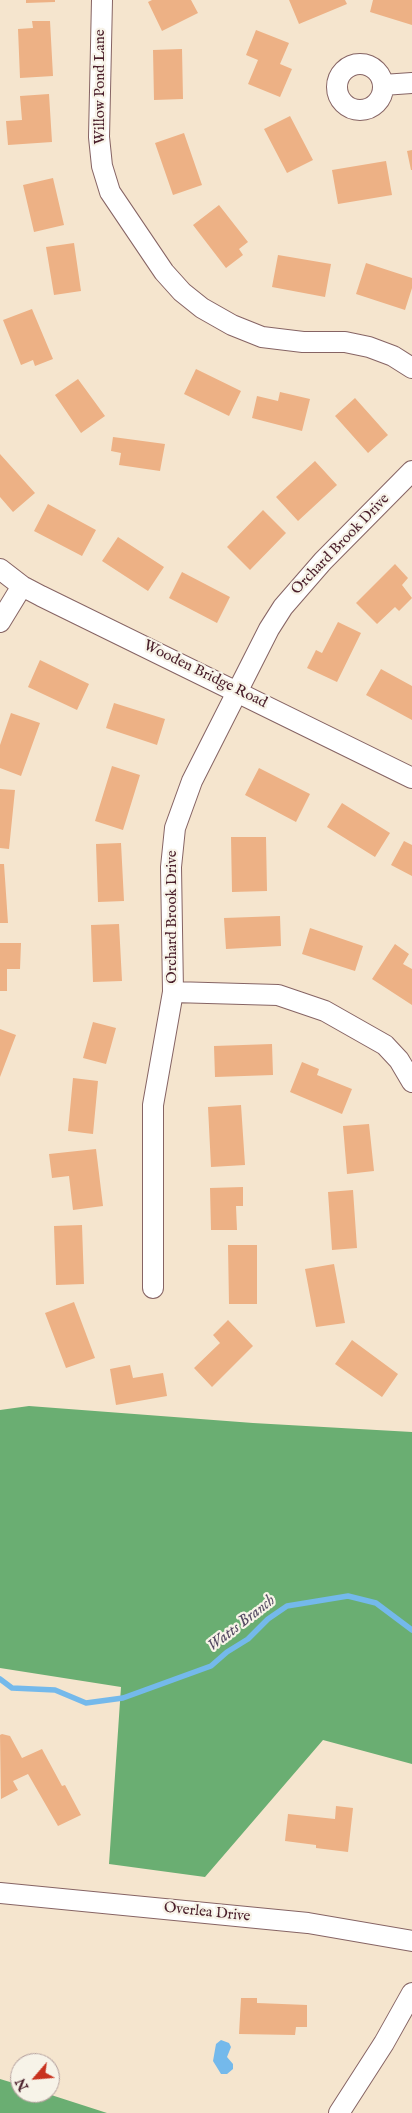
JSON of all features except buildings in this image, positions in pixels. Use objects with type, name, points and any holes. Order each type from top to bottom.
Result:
[{"type":"street","name":"Willow Pond Lane","points":[[102,0],[99,138],[102,166],[110,192],[164,272],[182,292],[202,308],[232,325],[262,337],[369,347],[393,356],[412,368]]},
{"type":"street","points":[[383,85],[412,83]]},
{"type":"street","name":"Orchard Brook Drive","points":[[153,1288],[153,1105],[173,992],[171,867],[175,828],[192,781],[269,629],[283,607],[323,561],[412,471]]},
{"type":"street","name":"Wooden Bridge Road","points":[[0,569],[22,586],[412,778]]},
{"type":"street","points":[[0,622],[22,586]]},
{"type":"street","points":[[173,992],[278,995],[325,1011],[385,1045],[399,1060],[412,1082]]},
{"type":"street","name":"Overlea Drive","points":[[0,1893],[308,1923],[412,1941]]},
{"type":"street","points":[[339,2113],[384,2043],[412,1993]]},
{"type":"green space","points":[[29,1406],[253,1423],[412,1432],[412,1764],[323,1740],[205,1877],[109,1864],[121,1687],[0,1668],[0,1410]]},
{"type":"green space","points":[[0,2079],[10,2082],[10,2103],[60,2103],[60,2098],[107,2113],[0,2113]]},
{"type":"water","points":[[221,2040],[229,2043],[231,2047],[227,2057],[233,2064],[233,2069],[227,2074],[221,2074],[213,2061],[216,2044]]},
{"type":"waterway","name":"Watts Branch","points":[[0,1679],[12,1688],[55,1690],[86,1703],[123,1698],[211,1666],[227,1652],[248,1639],[268,1619],[287,1606],[348,1596],[376,1603],[412,1630]]}]
